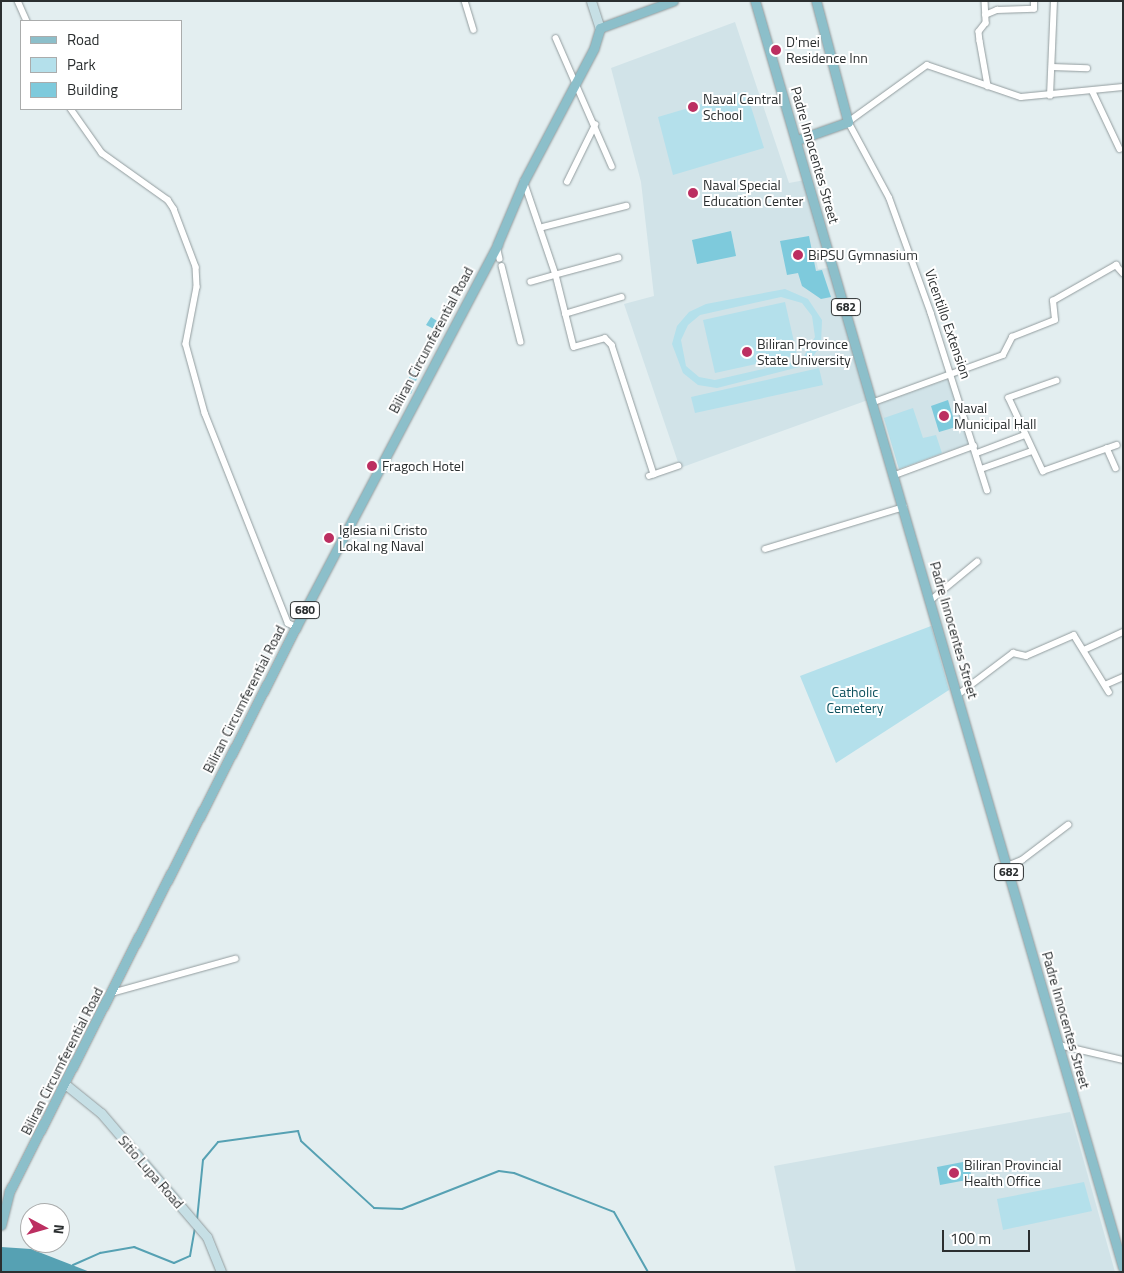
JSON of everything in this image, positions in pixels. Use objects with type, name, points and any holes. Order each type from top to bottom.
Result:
[{"type":"main road","points":[[600,28],[661,3],[673,1]]},
{"type":"main road","name":"Padre Innocentes Street","points":[[756,1],[932,600],[1123,1268]]},
{"type":"main road","name":"Vicentillo Extension","points":[[816,1],[848,122]]},
{"type":"main road","name":"Biliran Circumferential Road","points":[[1,1225],[9,1192],[112,993],[296,627],[497,245],[524,181],[576,86],[600,28]]},
{"type":"main road","points":[[797,140],[848,122]]},
{"type":"street","points":[[18,1],[27,20]]},
{"type":"street","points":[[465,1],[474,30]]},
{"type":"street","points":[[591,1],[600,28]]},
{"type":"street","points":[[985,1],[985,14],[980,42],[988,86]]},
{"type":"street","points":[[985,14],[997,10],[1034,9],[1034,1]]},
{"type":"street","points":[[1050,96],[1054,1]]},
{"type":"street","points":[[556,38],[576,86],[596,125],[612,166]]},
{"type":"street","points":[[848,122],[927,65],[1021,97],[1093,92],[1123,87]]},
{"type":"street","points":[[1052,67],[1087,68]]},
{"type":"street","points":[[1093,92],[1120,149]]},
{"type":"street","points":[[72,110],[102,153],[168,200],[174,209],[196,268],[196,294],[185,338],[205,413],[288,623],[296,627]]},
{"type":"street","name":"Vicentillo Extension","points":[[848,122],[889,198],[952,375],[987,491]]},
{"type":"street","points":[[567,182],[596,125]]},
{"type":"street","points":[[524,181],[542,227],[574,347],[605,338],[612,345],[652,475],[678,466]]},
{"type":"street","points":[[542,227],[626,206]]},
{"type":"street","points":[[497,245],[500,258]]},
{"type":"street","points":[[531,282],[619,258]]},
{"type":"street","points":[[874,402],[1003,355],[1012,337],[1055,320],[1053,301],[1088,278],[1116,265],[1123,273]]},
{"type":"street","points":[[502,266],[521,342]]},
{"type":"street","points":[[565,314],[622,297]]},
{"type":"street","points":[[1057,381],[1009,398],[1032,451],[1043,471],[1117,445]]},
{"type":"street","points":[[976,453],[1025,435]]},
{"type":"street","points":[[895,475],[974,446]]},
{"type":"street","points":[[1107,448],[1116,468]]},
{"type":"street","points":[[981,469],[1032,451]]},
{"type":"street","points":[[765,549],[904,507]]},
{"type":"street","points":[[932,600],[977,562]]},
{"type":"street","points":[[1084,650],[1123,632]]},
{"type":"street","points":[[959,694],[1013,653],[1026,656],[1074,635],[1109,692]]},
{"type":"street","points":[[1105,684],[1123,677]]},
{"type":"street","points":[[1007,866],[1022,860],[1068,825]]},
{"type":"street","points":[[112,993],[235,959]]},
{"type":"street","points":[[1059,1045],[1123,1060]]},
{"type":"street","name":"Sitio Lupa Road","points":[[65,1084],[101,1113],[207,1237],[221,1272]]},
{"type":"shaded area","name":"Biliran Province State University","points":[[735,22],[789,183],[805,180],[826,257],[816,259],[818,269],[829,268],[868,400],[680,468],[624,304],[654,296],[641,182],[611,68]]},
{"type":"shaded area","points":[[948,379],[969,444],[899,469],[879,404]]},
{"type":"shaded area","points":[[1070,1112],[1115,1272],[796,1272],[774,1166]]},
{"type":"shaded area","points":[[1,1247],[20,1248],[20,1253],[41,1253],[90,1272],[1,1272]]},
{"type":"green space","points":[[746,91],[764,148],[673,175],[658,117]]},
{"type":"green space","points":[[785,289],[808,299],[822,320],[821,345],[807,365],[717,388],[698,385],[683,373],[672,344],[677,326],[689,312],[706,304]],"holes":[[[781,297],[802,303],[812,316],[815,337],[804,356],[794,362],[715,380],[699,377],[686,366],[681,340],[688,325],[700,315]]]},
{"type":"green space","points":[[785,302],[797,355],[715,373],[703,320]]},
{"type":"green space","points":[[819,368],[823,385],[695,413],[691,397]]},
{"type":"green space","points":[[913,408],[923,438],[936,435],[942,453],[899,469],[884,418]]},
{"type":"green space","name":"Catholic Cemetery","points":[[931,626],[949,690],[836,763],[800,676]]},
{"type":"green space","points":[[1084,1182],[1092,1211],[1003,1230],[997,1199]]},
{"type":"building","points":[[731,231],[736,256],[697,264],[692,240]]},
{"type":"building","name":"BiPSU Gymnasium","points":[[809,236],[816,271],[822,270],[831,297],[821,299],[802,286],[798,273],[787,275],[780,241]]},
{"type":"building","points":[[431,317],[442,324],[438,331],[426,325]]},
{"type":"building","points":[[412,372],[418,376],[411,394],[403,390]]},
{"type":"building","name":"Naval Municipal Hall","points":[[948,400],[956,427],[939,432],[931,406]]},
{"type":"building","name":"Biliran Provincial Health Office","points":[[968,1161],[972,1179],[940,1185],[937,1167]]},
{"type":"waterway","points":[[197,1220],[203,1160],[218,1142],[298,1131],[301,1141],[374,1208],[402,1209],[499,1171],[514,1173],[614,1212],[648,1272]]},
{"type":"waterway","points":[[73,1265],[100,1253],[134,1247],[174,1263],[190,1256],[195,1227]]},
{"type":"place","name":"D'mei Residence Inn","points":[[776,50]]},
{"type":"place","name":"Naval Central School","points":[[693,107]]},
{"type":"place","name":"Naval Special Education Center","points":[[693,193]]},
{"type":"place","name":"BiPSU Gymnasium","points":[[798,255]]},
{"type":"place","name":"Biliran Province State University","points":[[747,352]]},
{"type":"place","name":"Naval Municipal Hall","points":[[944,416]]},
{"type":"place","name":"Fragoch Hotel","points":[[372,466]]},
{"type":"place","name":"Iglesia ni Cristo Lokal ng Naval","points":[[329,538]]},
{"type":"place","name":"Biliran Provincial Health Office","points":[[954,1173]]}]
